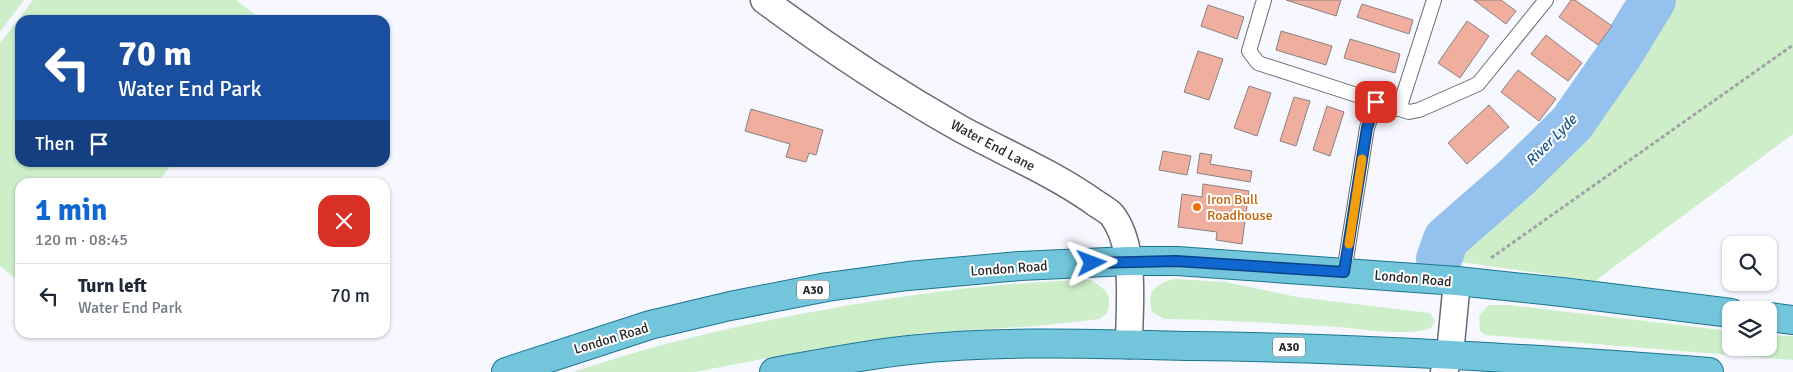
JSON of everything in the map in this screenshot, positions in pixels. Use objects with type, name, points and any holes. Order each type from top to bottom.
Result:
[{"type":"main road","name":"London Road","points":[[506,372],[650,325],[730,306],[827,287],[908,276],[1128,261],[1176,261],[1344,272],[1562,292],[1722,312]]},
{"type":"main road","points":[[1777,318],[1793,320]]},
{"type":"main road","name":"A30","points":[[774,372],[911,350],[999,345],[1358,348],[1447,363],[1709,372]]},
{"type":"street","name":"Water End Lane","points":[[764,0],[815,38],[876,79],[960,128],[1079,192],[1112,214],[1122,234],[1128,261],[1129,345]]},
{"type":"street","points":[[1447,363],[1457,282]]},
{"type":"lane","points":[[1264,0],[1251,41],[1249,51],[1251,57],[1268,68],[1409,112],[1419,110],[1478,84],[1546,0]]},
{"type":"lane","points":[[1399,109],[1434,0]]},
{"type":"lane","points":[[1344,272],[1367,128],[1376,102]]},
{"type":"path","points":[[1457,282],[1793,45]]},
{"type":"green space","points":[[0,0],[24,0],[0,32]]},
{"type":"green space","points":[[33,0],[236,0],[256,15],[21,15]]},
{"type":"green space","points":[[1652,0],[1793,0],[1793,134],[1595,281],[1439,259],[1446,239],[1571,123]]},
{"type":"green space","points":[[15,23],[15,167],[170,167],[161,178],[15,178],[15,278],[0,266],[0,43]]},
{"type":"green space","points":[[1176,279],[1226,282],[1297,297],[1430,313],[1435,321],[1431,328],[1421,331],[1397,332],[1272,323],[1164,319],[1152,312],[1150,298],[1159,285]]},
{"type":"green space","points":[[1089,280],[1100,286],[1107,293],[1109,307],[1107,313],[1100,319],[1038,326],[922,333],[815,349],[695,372],[573,372],[697,336],[823,310],[956,290],[1022,283]]},
{"type":"green space","points":[[1489,305],[1510,305],[1722,330],[1722,354],[1485,335],[1480,331],[1479,315]]},
{"type":"green space","points":[[1777,335],[1793,336],[1793,360],[1744,356],[1777,356]]},
{"type":"building","points":[[1286,0],[1341,0],[1336,16]]},
{"type":"building","points":[[1474,0],[1501,0],[1516,11],[1506,24]]},
{"type":"building","points":[[1571,0],[1575,0],[1612,26],[1598,45],[1559,17]]},
{"type":"building","points":[[1362,4],[1413,20],[1409,34],[1357,17]]},
{"type":"building","points":[[1208,5],[1244,17],[1237,39],[1201,26]]},
{"type":"building","points":[[1467,21],[1489,36],[1460,78],[1438,63]]},
{"type":"building","points":[[1281,31],[1332,46],[1326,65],[1276,50]]},
{"type":"building","points":[[1546,35],[1582,63],[1568,81],[1531,54]]},
{"type":"building","points":[[1350,39],[1400,54],[1395,73],[1344,58]]},
{"type":"building","points":[[1198,51],[1223,59],[1209,100],[1184,92]]},
{"type":"building","points":[[1518,70],[1556,99],[1539,121],[1501,92]]},
{"type":"building","points":[[1249,86],[1271,93],[1257,136],[1234,128]]},
{"type":"building","points":[[1294,97],[1310,101],[1296,146],[1280,141]]},
{"type":"building","points":[[1489,105],[1509,127],[1467,164],[1448,143]]},
{"type":"building","points":[[1327,106],[1344,112],[1330,156],[1313,150]]},
{"type":"building","points":[[751,109],[823,130],[816,155],[809,153],[806,162],[786,157],[790,144],[745,131]]},
{"type":"building","points":[[1163,151],[1191,156],[1187,175],[1159,170]]},
{"type":"building","points":[[1200,153],[1212,155],[1210,164],[1252,171],[1250,182],[1197,173]]},
{"type":"building","points":[[1203,184],[1249,191],[1242,244],[1216,240],[1217,232],[1178,227],[1182,194],[1202,197]]},
{"type":"waterway","name":"River Lyde","points":[[1439,259],[1446,239],[1517,177],[1572,123],[1620,54],[1653,0]]},
{"type":"slow traffic","points":[[1349,244],[1362,159]]},
{"type":"place","name":"Iron Bull Roadhouse","points":[[1197,207]]},
{"type":"route","points":[[1092,263],[1176,261],[1344,272],[1367,128],[1376,102]]}]
